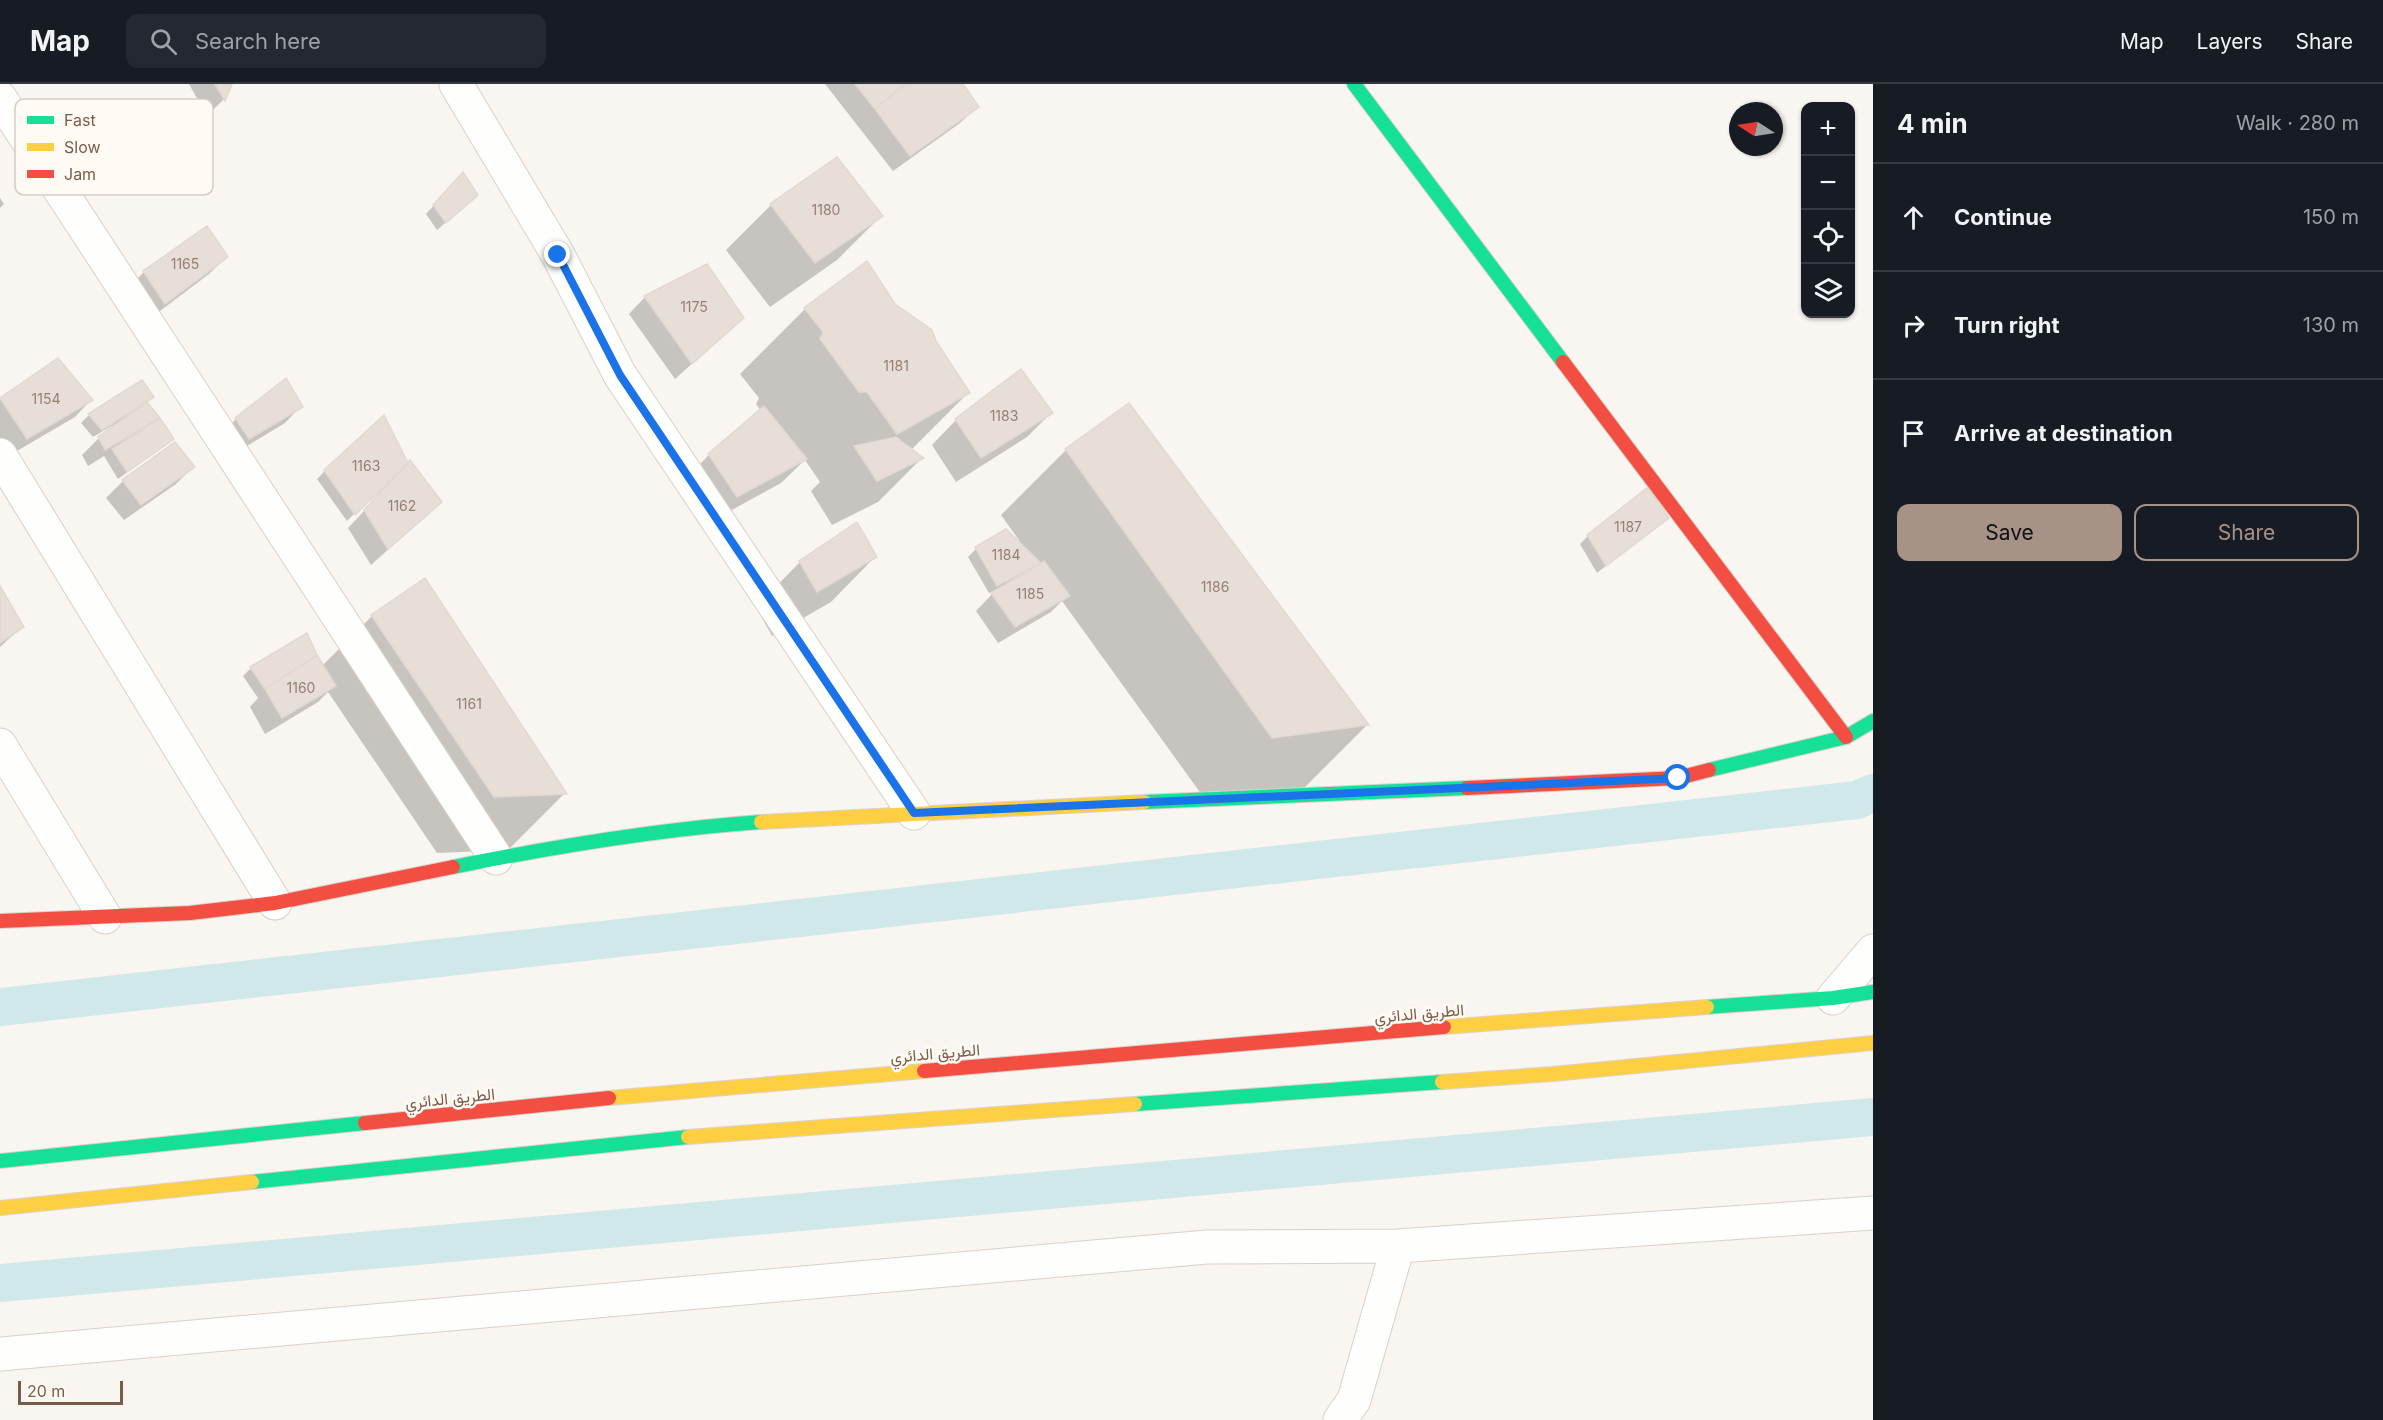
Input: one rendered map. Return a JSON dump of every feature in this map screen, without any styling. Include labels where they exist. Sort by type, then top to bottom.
[{"type":"main road","points":[[1354,84],[1846,737]]},
{"type":"main road","points":[[0,921],[190,913],[275,903],[496,858],[704,826],[914,813],[1678,778],[1846,737],[1873,721]]},
{"type":"main road","name":"الطريق الدائري","points":[[0,1161],[667,1092],[1540,1019],[1833,998],[1873,992]]},
{"type":"main road","points":[[0,1208],[671,1138],[1553,1074],[1873,1043]]},
{"type":"street","points":[[456,84],[558,255],[620,375],[914,813]]},
{"type":"street","points":[[0,98],[15,121]]},
{"type":"street","points":[[63,195],[496,858]]},
{"type":"street","points":[[0,455],[275,903]]},
{"type":"street","points":[[0,745],[105,917]]},
{"type":"street","points":[[1833,998],[1873,951]]},
{"type":"street","points":[[0,1354],[1207,1247],[1398,1246],[1873,1213]]},
{"type":"street","points":[[1340,1420],[1354,1400],[1398,1246]]},
{"type":"building","points":[[215,84],[232,84],[225,101]]},
{"type":"building","points":[[855,84],[905,84],[875,109]]},
{"type":"building","points":[[905,84],[963,84],[979,107],[910,156],[875,109]]},
{"type":"building","points":[[837,157],[883,216],[815,263],[770,204]]},
{"type":"building","points":[[463,172],[478,195],[446,223],[433,205]]},
{"type":"building","points":[[207,226],[228,257],[165,304],[143,271]]},
{"type":"building","points":[[867,261],[895,304],[932,330],[936,341],[970,393],[897,434],[867,392],[859,392],[820,339],[823,332],[804,308]]},
{"type":"building","points":[[707,264],[744,318],[692,364],[644,296]]},
{"type":"building","points":[[58,358],[93,400],[27,439],[0,398]]},
{"type":"building","points":[[1021,369],[1053,413],[981,458],[955,419]]},
{"type":"building","points":[[286,378],[303,407],[249,439],[235,418]]},
{"type":"building","points":[[142,380],[154,397],[102,430],[88,414]]},
{"type":"building","points":[[147,402],[160,418],[105,450],[98,437]]},
{"type":"building","points":[[1129,403],[1369,725],[1272,738],[1065,449]]},
{"type":"building","points":[[764,406],[807,459],[737,497],[708,454]]},
{"type":"building","points":[[384,415],[408,463],[355,515],[324,470]]},
{"type":"building","points":[[160,418],[174,439],[127,472],[112,449]]},
{"type":"building","points":[[896,437],[924,458],[877,481],[854,446]]},
{"type":"building","points":[[175,442],[195,467],[141,505],[122,480]]},
{"type":"building","points":[[410,460],[442,502],[388,549],[364,510]]},
{"type":"building","points":[[1648,487],[1669,518],[1606,566],[1587,535]]},
{"type":"building","points":[[857,522],[877,557],[817,592],[799,561]]},
{"type":"building","points":[[1006,529],[1041,563],[997,586],[975,547]]},
{"type":"building","points":[[1044,561],[1070,596],[1015,627],[991,593]]},
{"type":"building","points":[[425,578],[567,794],[494,797],[371,615]]},
{"type":"building","points":[[0,586],[24,627],[0,643]]},
{"type":"building","points":[[307,633],[317,655],[265,689],[250,667]]},
{"type":"building","points":[[317,655],[336,686],[282,718],[265,689]]},
{"type":"waterway","points":[[0,1007],[1857,800],[1873,793]]},
{"type":"waterway","points":[[0,1283],[1873,1117]]},
{"type":"traffic: fast","points":[[1354,84],[1563,362]]},
{"type":"traffic: fast","points":[[1709,770],[1846,737],[1873,721]]},
{"type":"traffic: fast","points":[[1144,802],[1467,788]]},
{"type":"traffic: fast","points":[[453,867],[606,840],[684,829],[761,822]]},
{"type":"traffic: fast","points":[[1707,1007],[1833,998],[1873,992]]},
{"type":"traffic: fast","points":[[1135,1104],[1442,1082]]},
{"type":"traffic: fast","points":[[0,1161],[365,1123]]},
{"type":"traffic: fast","points":[[252,1182],[688,1137]]},
{"type":"traffic: slow","points":[[761,822],[1144,802]]},
{"type":"traffic: slow","points":[[1444,1027],[1707,1007]]},
{"type":"traffic: slow","points":[[1442,1082],[1553,1074],[1873,1043]]},
{"type":"traffic: slow","points":[[609,1098],[924,1071]]},
{"type":"traffic: slow","points":[[688,1137],[1135,1104]]},
{"type":"traffic: slow","points":[[0,1208],[252,1182]]},
{"type":"traffic: jam","points":[[1563,362],[1846,737]]},
{"type":"traffic: jam","points":[[1467,788],[1678,778],[1709,770]]},
{"type":"traffic: jam","points":[[0,921],[190,913],[275,903],[453,867]]},
{"type":"traffic: jam","points":[[924,1071],[1444,1027]]},
{"type":"traffic: jam","points":[[365,1123],[609,1098]]},
{"type":"route","points":[[558,255],[620,375],[914,813],[1678,778]]}]
